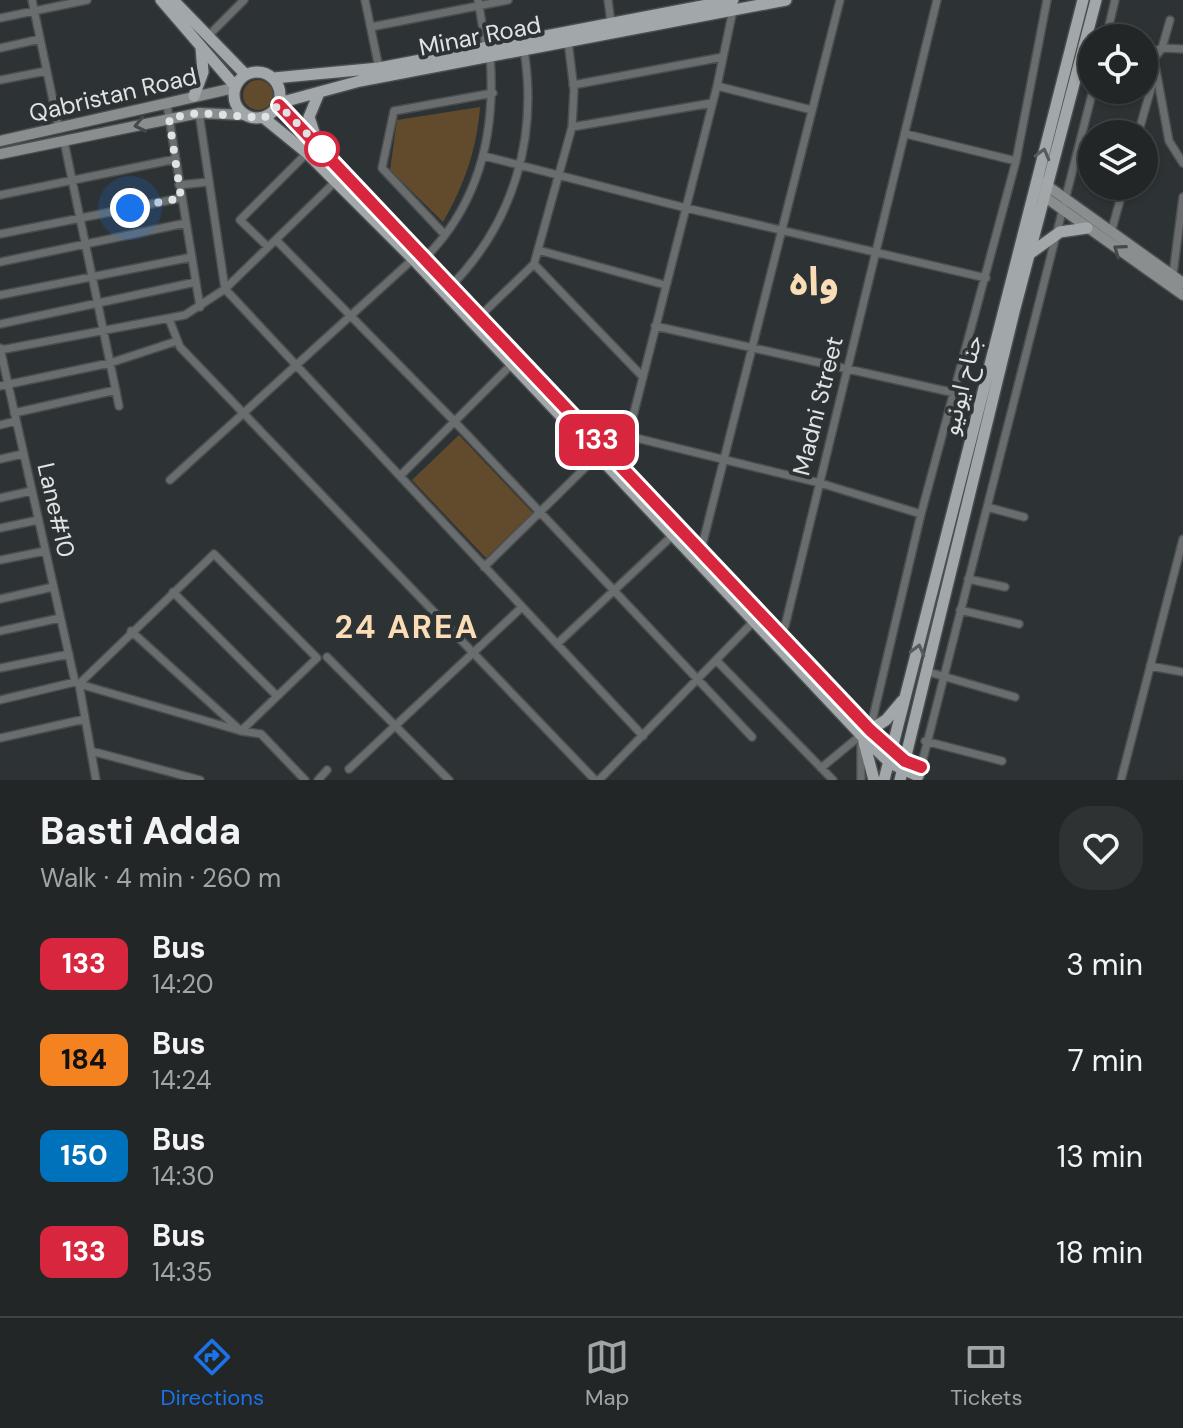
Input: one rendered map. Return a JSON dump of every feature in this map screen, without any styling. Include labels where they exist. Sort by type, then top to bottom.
[{"type":"main road","points":[[161,0],[204,42],[245,74],[263,72],[274,78],[280,88],[279,104],[264,118]]},
{"type":"main road","points":[[173,0],[235,87]]},
{"type":"main road","name":"Minar Road","points":[[279,104],[320,92],[379,68],[488,51],[524,50],[568,41],[611,22],[786,0]]},
{"type":"main road","name":"جناح ایونیو","points":[[884,780],[1040,187],[1096,0]]},
{"type":"main road","name":"جناح ایونیو","points":[[902,770],[1028,255],[1080,3]]},
{"type":"main road","name":"Minar Road","points":[[274,78],[348,79],[733,5]]},
{"type":"main road","points":[[194,96],[203,72],[204,42]]},
{"type":"main road","points":[[245,74],[235,87],[234,99],[245,115],[264,118],[336,181],[614,466],[701,550],[775,637],[866,732],[890,763],[919,775]]},
{"type":"main road","points":[[320,92],[309,117],[322,149]]},
{"type":"main road","points":[[279,104],[481,315],[511,357],[597,456],[614,466],[753,622],[775,637]]},
{"type":"main road","points":[[1028,255],[1060,232],[1087,228]]},
{"type":"main road","points":[[866,732],[886,720],[904,699]]},
{"type":"main road","points":[[866,732],[893,751],[902,770]]},
{"type":"main road","points":[[866,732],[874,780]]},
{"type":"street","points":[[32,0],[59,129]]},
{"type":"street","points":[[0,18],[87,0]]},
{"type":"street","points":[[204,42],[244,0]]},
{"type":"street","points":[[365,0],[379,68]]},
{"type":"street","points":[[371,27],[478,3],[508,0]]},
{"type":"street","points":[[608,0],[611,22]]},
{"type":"street","points":[[701,550],[840,0]]},
{"type":"street","name":"Madni Street","points":[[775,637],[785,626],[937,0]]},
{"type":"street","points":[[861,780],[866,732],[1016,161],[1047,0]]},
{"type":"street","points":[[1110,24],[1115,0]]},
{"type":"street","points":[[426,257],[460,215],[484,156],[493,93],[478,3]]},
{"type":"street","points":[[614,466],[628,436],[717,86],[733,5]]},
{"type":"street","points":[[1158,54],[1170,20]]},
{"type":"street","points":[[0,48],[40,39]]},
{"type":"street","points":[[481,315],[534,264],[572,127],[573,85],[568,41]]},
{"type":"street","points":[[1158,49],[1183,49]]},
{"type":"street","points":[[452,285],[470,266],[495,230],[521,166],[530,120],[524,50]]},
{"type":"street","points":[[573,85],[723,57]]},
{"type":"street","points":[[0,80],[46,71]]},
{"type":"street","points":[[1158,75],[1169,141],[1183,163]]},
{"type":"street","points":[[717,86],[812,110]]},
{"type":"street","name":"Qabristan Road","points":[[0,141],[235,87]]},
{"type":"street","points":[[445,235],[382,168],[394,111],[493,93]]},
{"type":"street","points":[[572,127],[712,103]]},
{"type":"street","points":[[919,775],[925,741],[1060,232],[1090,104]]},
{"type":"street","points":[[167,105],[200,307]]},
{"type":"street","points":[[199,113],[225,289],[643,736]]},
{"type":"street","name":"Qabristan Road","points":[[0,154],[199,113],[245,115]]},
{"type":"street","points":[[906,134],[1016,161]]},
{"type":"street","points":[[64,141],[95,303],[119,406]]},
{"type":"street","points":[[268,247],[240,220],[307,153]]},
{"type":"street","points":[[484,156],[780,231],[986,278]]},
{"type":"street","points":[[0,195],[176,159]]},
{"type":"street","points":[[0,348],[169,319],[200,307],[225,289],[277,241],[336,181]]},
{"type":"street","points":[[179,185],[208,182]]},
{"type":"street","points":[[1040,187],[1066,199],[1112,229],[1173,274],[1181,288]]},
{"type":"street","points":[[1040,187],[1087,228],[1181,288]]},
{"type":"street","points":[[1173,274],[1183,197]]},
{"type":"street","points":[[0,234],[181,198]]},
{"type":"street","points":[[1112,229],[1120,200]]},
{"type":"street","points":[[0,262],[186,223]]},
{"type":"street","points":[[277,241],[456,423],[752,737]]},
{"type":"street","points":[[538,250],[665,285]]},
{"type":"street","points":[[0,295],[192,257]]},
{"type":"street","points":[[170,480],[413,259]]},
{"type":"street","points":[[534,264],[642,376]]},
{"type":"street","points":[[0,324],[196,282]]},
{"type":"street","points":[[169,319],[177,341],[597,780],[753,622]]},
{"type":"street","points":[[655,326],[955,393]]},
{"type":"street","points":[[4,385],[110,363],[177,341]]},
{"type":"street","name":"Lane#10","points":[[0,348],[4,385],[15,417],[77,683],[96,780]]},
{"type":"street","points":[[400,476],[456,423],[511,357]]},
{"type":"street","points":[[0,425],[15,417],[116,390]]},
{"type":"street","points":[[628,436],[820,483],[921,514]]},
{"type":"street","points":[[0,459],[23,454]]},
{"type":"street","points":[[484,567],[597,456]]},
{"type":"street","points":[[0,498],[31,491]]},
{"type":"street","points":[[987,507],[1024,517]]},
{"type":"street","points":[[0,528],[38,520]]},
{"type":"street","points":[[557,644],[673,535]]},
{"type":"street","points":[[1121,780],[1183,539]]},
{"type":"street","points":[[0,560],[45,551]]},
{"type":"street","points":[[77,683],[214,554],[317,658],[241,731]]},
{"type":"street","points":[[968,579],[1005,587]]},
{"type":"street","points":[[0,599],[53,587]]},
{"type":"street","points":[[173,592],[277,696]]},
{"type":"street","points":[[349,769],[522,607]]},
{"type":"street","points":[[960,610],[1019,624]]},
{"type":"street","points":[[0,631],[60,618]]},
{"type":"street","points":[[131,631],[241,731]]},
{"type":"street","points":[[0,668],[69,654]]},
{"type":"street","points":[[327,657],[449,780]]},
{"type":"street","points":[[716,660],[833,780]]},
{"type":"street","points":[[1150,666],[1183,672]]},
{"type":"street","points":[[925,671],[1015,697]]},
{"type":"street","points":[[0,700],[77,683],[241,731],[261,734],[305,780]]},
{"type":"street","points":[[0,738],[85,719]]},
{"type":"street","points":[[911,730],[922,754]]},
{"type":"street","points":[[821,768],[866,732]]},
{"type":"street","points":[[925,741],[1002,761]]},
{"type":"street","points":[[91,751],[200,780]]},
{"type":"street","points":[[318,780],[327,770]]},
{"type":"shaded area","points":[[258,80],[264,81],[272,89],[272,101],[264,109],[258,110],[252,109],[244,101],[243,95],[244,89],[252,81]]},
{"type":"shaded area","points":[[480,107],[468,167],[443,222],[390,170],[397,120]]},
{"type":"shaded area","points":[[459,435],[533,513],[486,558],[412,480]]},
{"type":"bus line","name":"133","points":[[279,105],[347,173],[870,730],[905,761],[921,767]]},
{"type":"district","name":"واہ","points":[[814,281]]},
{"type":"district","name":"24 AREA","points":[[407,627]]},
{"type":"route","points":[[130,208],[181,198],[169,118],[199,113],[264,118],[279,105],[322,149]]}]
